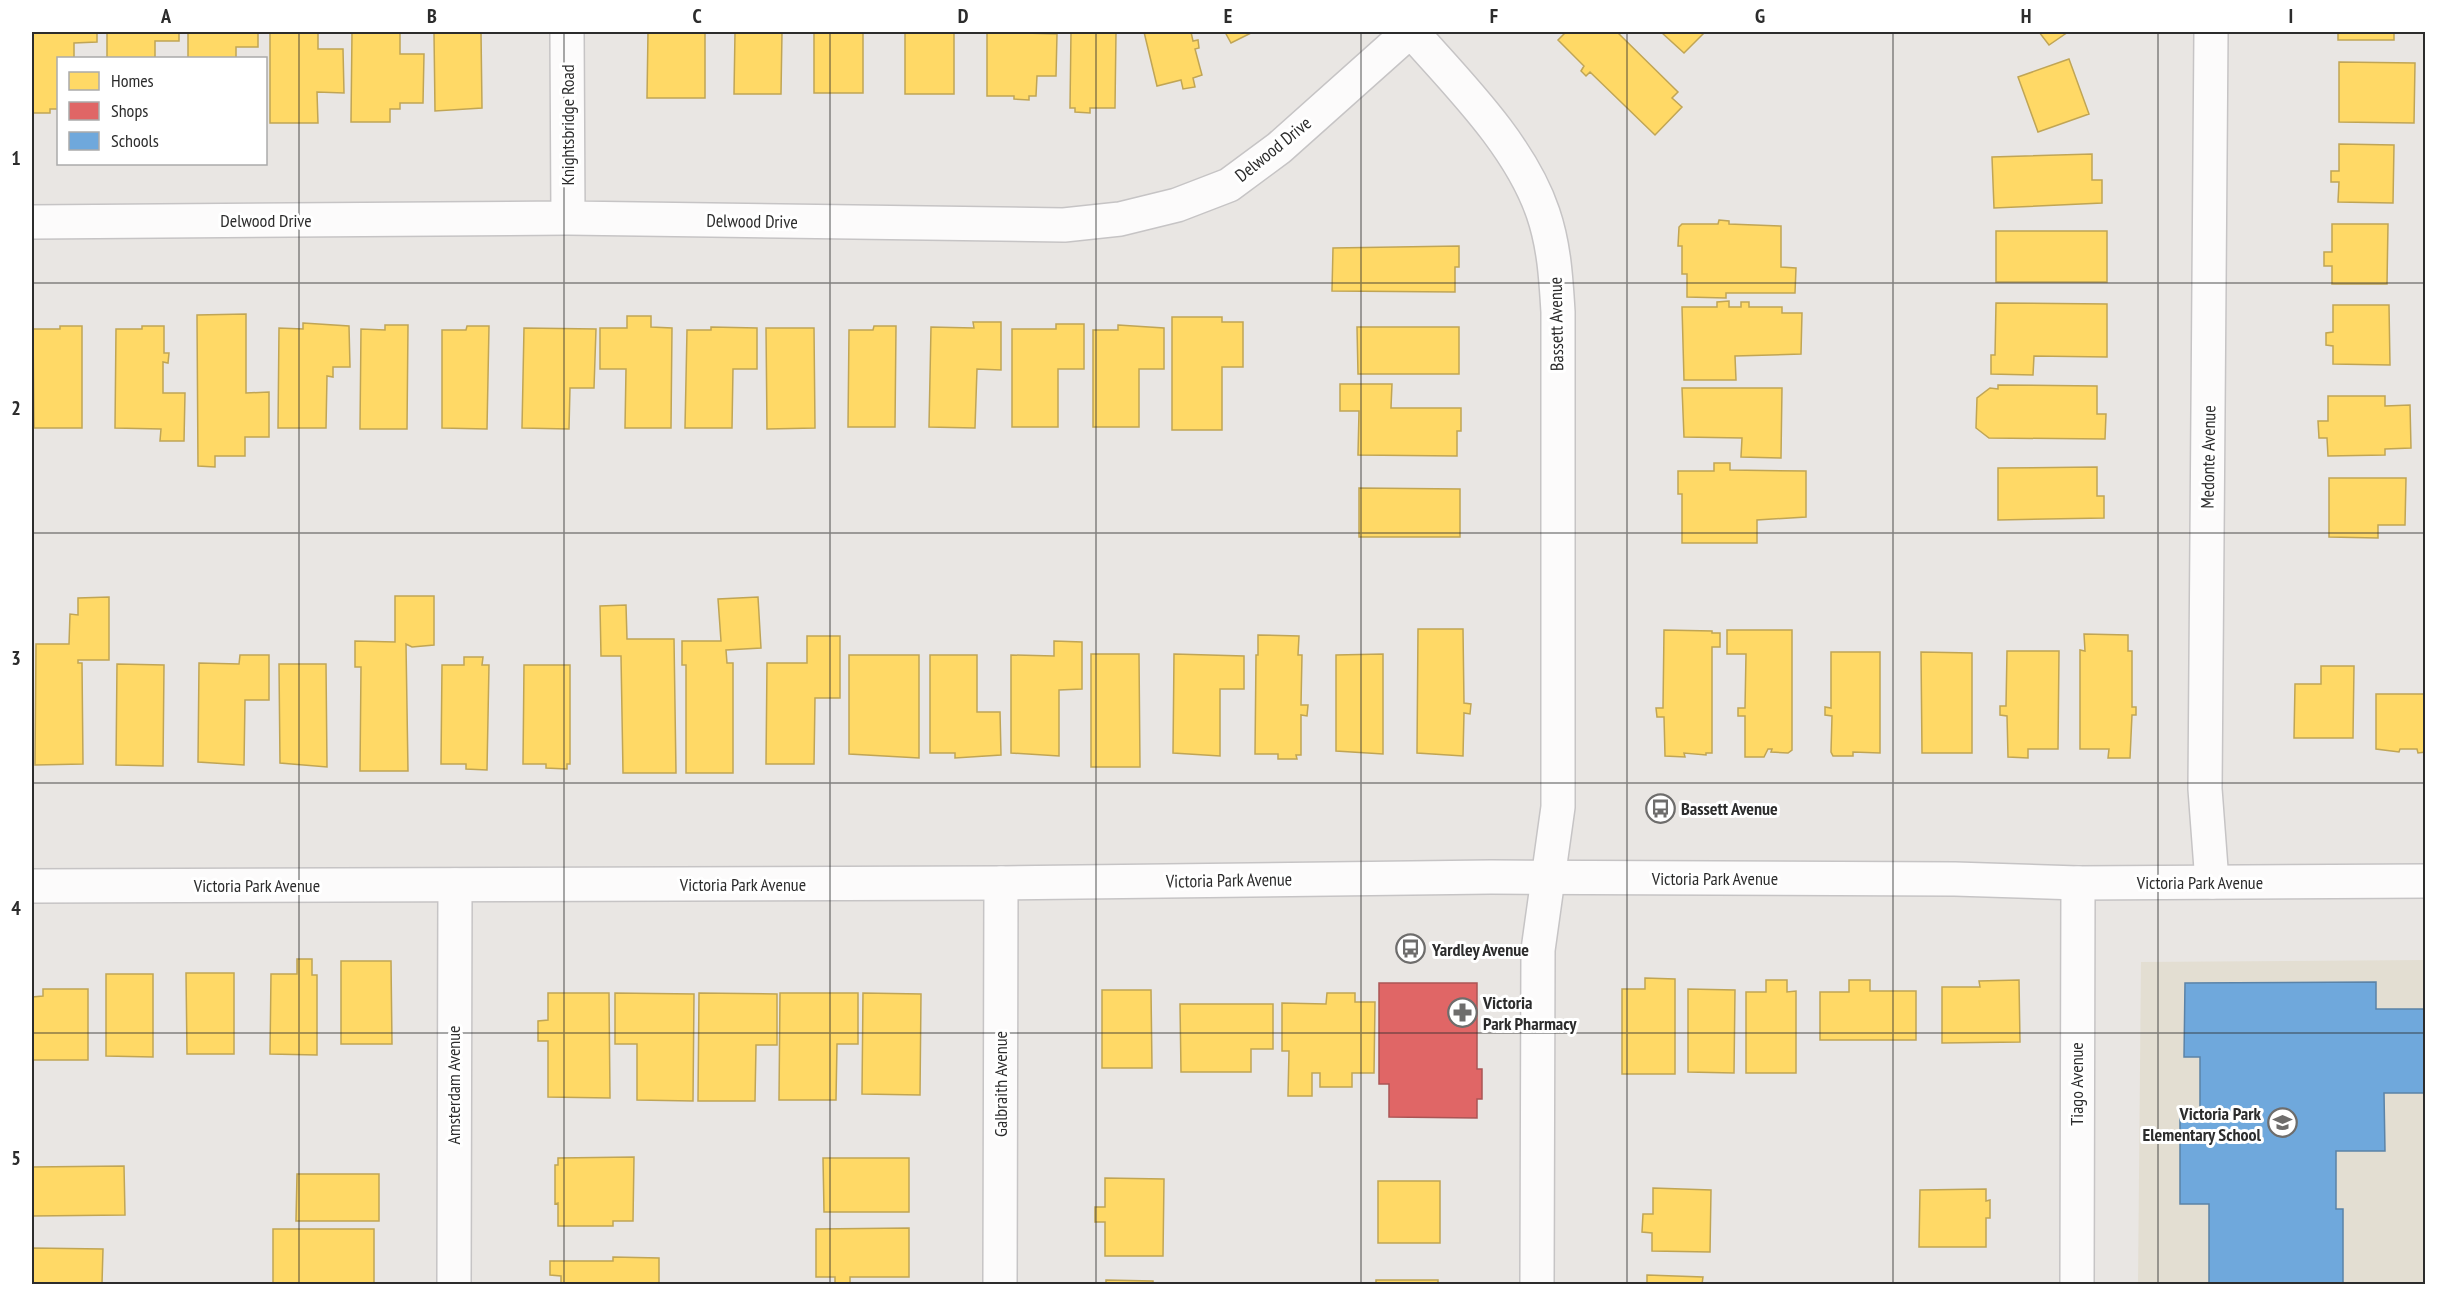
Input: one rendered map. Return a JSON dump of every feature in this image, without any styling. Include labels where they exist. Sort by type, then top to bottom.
[{"type":"street","name":"Knightsbridge Road","points":[[567,32],[568,218]]},
{"type":"street","name":"Delwood Drive","points":[[32,222],[568,218],[1053,225],[1120,219],[1178,205],[1230,184],[1279,148],[1411,32]]},
{"type":"street","name":"Bassett Avenue","points":[[1411,32],[1492,126],[1523,171],[1542,211],[1554,256],[1558,312],[1558,807],[1548,877]]},
{"type":"street","name":"Medonte Avenue","points":[[2211,32],[2205,789],[2212,882]]},
{"type":"street","name":"Victoria Park Avenue","points":[[32,886],[1001,883],[1548,877],[1954,879],[2078,883],[2426,881]]},
{"type":"street","points":[[1537,1284],[1538,950],[1548,877]]},
{"type":"street","name":"Galbraith Avenue","points":[[1000,1284],[1001,883]]},
{"type":"street","name":"Tiago Avenue","points":[[2077,1284],[2078,883]]},
{"type":"street","name":"Amsterdam Avenue","points":[[454,1284],[455,885]]},
{"type":"shaded area","name":"Victoria Park Elementary School","points":[[2425,960],[2425,1284],[2138,1284],[2141,962]]},
{"type":"building: Homes","points":[[32,32],[97,32],[97,42],[74,43],[74,57],[57,57],[57,109],[50,109],[50,113],[32,113]]},
{"type":"building: Homes","points":[[107,32],[179,32],[179,41],[155,41],[155,57],[107,57]]},
{"type":"building: Homes","points":[[188,32],[258,32],[258,47],[236,47],[236,57],[188,57]]},
{"type":"building: Homes","points":[[270,32],[318,32],[318,49],[343,49],[344,93],[317,92],[318,123],[270,123]]},
{"type":"building: Homes","points":[[352,32],[400,32],[400,54],[424,54],[423,103],[400,103],[400,109],[390,109],[390,122],[351,122]]},
{"type":"building: Homes","points":[[434,32],[481,32],[482,108],[435,111]]},
{"type":"building: Homes","points":[[648,32],[705,32],[705,98],[647,98]]},
{"type":"building: Homes","points":[[735,32],[782,32],[781,94],[734,94]]},
{"type":"building: Homes","points":[[814,32],[863,32],[863,93],[814,93]]},
{"type":"building: Homes","points":[[905,32],[954,32],[954,94],[905,94]]},
{"type":"building: Homes","points":[[987,32],[1057,34],[1056,76],[1037,76],[1036,96],[1029,96],[1029,100],[1014,99],[1014,96],[987,96]]},
{"type":"building: Homes","points":[[1071,32],[1116,32],[1115,108],[1090,108],[1090,113],[1075,112],[1075,108],[1070,108]]},
{"type":"building: Homes","points":[[1144,32],[1191,32],[1193,41],[1198,40],[1199,48],[1195,49],[1202,75],[1193,78],[1195,87],[1183,89],[1181,80],[1157,86]]},
{"type":"building: Homes","points":[[1225,32],[1253,32],[1231,43]]},
{"type":"building: Homes","points":[[1566,32],[1617,32],[1678,92],[1672,98],[1682,107],[1655,135],[1590,72],[1586,76],[1581,71],[1584,66],[1558,40]]},
{"type":"building: Homes","points":[[1661,32],[1705,32],[1684,53]]},
{"type":"building: Homes","points":[[2039,32],[2068,32],[2049,45]]},
{"type":"building: Homes","points":[[2338,32],[2394,32],[2394,40],[2338,40]]},
{"type":"building: Homes","points":[[2069,59],[2089,114],[2038,132],[2018,77]]},
{"type":"building: Homes","points":[[2339,62],[2415,63],[2414,123],[2339,122]]},
{"type":"building: Homes","points":[[2339,144],[2394,145],[2393,203],[2338,202],[2339,182],[2331,182],[2331,171],[2339,171]]},
{"type":"building: Homes","points":[[2092,154],[2092,180],[2102,180],[2102,203],[1994,208],[1992,157]]},
{"type":"building: Homes","points":[[1719,220],[1729,221],[1729,224],[1781,226],[1781,267],[1796,268],[1795,293],[1726,293],[1726,298],[1687,297],[1687,274],[1682,274],[1682,246],[1678,246],[1679,227],[1682,224],[1718,224]]},
{"type":"building: Homes","points":[[2332,224],[2388,224],[2387,284],[2332,284],[2332,266],[2324,266],[2324,252],[2332,252]]},
{"type":"building: Homes","points":[[1996,231],[2107,231],[2107,282],[1996,282]]},
{"type":"building: Homes","points":[[1459,246],[1459,267],[1455,267],[1455,292],[1332,291],[1333,248]]},
{"type":"building: Homes","points":[[1729,301],[1729,307],[1741,307],[1741,302],[1749,302],[1749,307],[1782,307],[1782,313],[1802,313],[1801,354],[1735,356],[1736,380],[1684,380],[1682,307],[1717,307],[1717,302]]},
{"type":"building: Homes","points":[[1996,303],[2107,304],[2107,357],[2034,356],[2033,375],[1991,374],[1991,355],[1995,355]]},
{"type":"building: Homes","points":[[2333,305],[2389,305],[2390,365],[2333,364],[2333,346],[2326,345],[2326,333],[2333,332]]},
{"type":"building: Homes","points":[[246,314],[246,393],[269,392],[269,437],[245,437],[245,456],[215,456],[215,467],[198,466],[197,315]]},
{"type":"building: Homes","points":[[627,316],[651,316],[651,327],[672,328],[671,428],[625,428],[626,369],[600,369],[600,328],[627,328]]},
{"type":"building: Homes","points":[[1172,317],[1222,317],[1222,322],[1243,322],[1243,367],[1222,367],[1222,430],[1172,430]]},
{"type":"building: Homes","points":[[973,322],[1001,322],[1001,370],[977,369],[975,428],[929,427],[931,327],[974,328]]},
{"type":"building: Homes","points":[[303,323],[349,326],[350,367],[333,367],[333,377],[327,376],[326,428],[278,428],[279,328],[303,329]]},
{"type":"building: Homes","points":[[1056,324],[1084,324],[1084,369],[1058,369],[1058,427],[1012,427],[1012,329],[1056,329]]},
{"type":"building: Homes","points":[[385,325],[408,325],[407,429],[360,429],[361,329],[385,330]]},
{"type":"building: Homes","points":[[1118,325],[1164,328],[1164,369],[1139,369],[1139,427],[1093,427],[1093,330],[1118,330]]},
{"type":"building: Homes","points":[[60,326],[82,326],[82,428],[34,428],[33,329],[60,329]]},
{"type":"building: Homes","points":[[142,326],[164,326],[164,353],[169,353],[168,363],[163,362],[163,393],[185,393],[184,441],[160,441],[161,429],[115,428],[116,329],[142,329]]},
{"type":"building: Homes","points":[[467,326],[489,326],[487,429],[442,428],[442,330],[466,330]]},
{"type":"building: Homes","points":[[874,326],[896,326],[895,427],[848,427],[849,330],[873,330]]},
{"type":"building: Homes","points":[[711,327],[757,328],[757,369],[733,369],[732,428],[685,428],[687,330],[711,330]]},
{"type":"building: Homes","points":[[1357,327],[1459,327],[1459,374],[1358,374]]},
{"type":"building: Homes","points":[[524,328],[596,329],[594,388],[570,388],[569,429],[522,428]]},
{"type":"building: Homes","points":[[766,328],[814,328],[815,428],[767,429]]},
{"type":"building: Homes","points":[[1340,384],[1392,384],[1391,408],[1461,408],[1461,431],[1457,431],[1457,456],[1358,455],[1359,411],[1340,411]]},
{"type":"building: Homes","points":[[1998,385],[2097,386],[2097,414],[2106,414],[2105,439],[1989,438],[1976,428],[1977,398],[1990,388],[1998,389]]},
{"type":"building: Homes","points":[[1682,388],[1782,388],[1781,458],[1741,457],[1742,438],[1684,437]]},
{"type":"building: Homes","points":[[2328,396],[2385,396],[2385,406],[2410,405],[2411,448],[2385,449],[2385,455],[2328,456],[2327,438],[2319,438],[2318,421],[2328,421]]},
{"type":"building: Homes","points":[[1714,463],[1730,463],[1730,470],[1806,471],[1806,517],[1757,520],[1757,543],[1682,543],[1682,494],[1678,494],[1678,471],[1714,471]]},
{"type":"building: Homes","points":[[2097,467],[2097,496],[2104,496],[2104,518],[1998,520],[1998,468]]},
{"type":"building: Homes","points":[[2329,478],[2406,478],[2405,525],[2378,525],[2378,538],[2329,537]]},
{"type":"building: Homes","points":[[1359,488],[1460,489],[1460,537],[1359,537]]},
{"type":"building: Homes","points":[[395,596],[434,596],[434,645],[412,647],[406,644],[408,771],[360,771],[361,667],[355,667],[355,641],[395,642]]},
{"type":"building: Homes","points":[[109,597],[109,660],[78,660],[78,663],[82,663],[83,764],[35,765],[36,644],[69,644],[70,614],[78,615],[78,598]]},
{"type":"building: Homes","points":[[758,597],[761,648],[726,650],[727,663],[733,663],[733,773],[686,773],[686,665],[682,665],[682,641],[721,641],[718,599]]},
{"type":"building: Homes","points":[[626,605],[627,639],[674,639],[676,773],[623,773],[621,656],[601,656],[600,606]]},
{"type":"building: Homes","points":[[1418,629],[1463,629],[1464,703],[1471,704],[1470,714],[1464,713],[1463,756],[1417,753]]},
{"type":"building: Homes","points":[[1664,630],[1720,633],[1720,647],[1712,647],[1712,753],[1706,753],[1706,755],[1684,753],[1685,757],[1665,756],[1664,717],[1657,717],[1656,708],[1663,708]]},
{"type":"building: Homes","points":[[1727,630],[1792,630],[1792,750],[1788,753],[1771,752],[1772,749],[1768,749],[1764,757],[1745,757],[1745,716],[1738,716],[1738,708],[1745,708],[1746,654],[1727,654]]},
{"type":"building: Homes","points":[[2084,634],[2128,635],[2128,651],[2132,651],[2132,707],[2136,707],[2136,715],[2132,715],[2130,758],[2108,758],[2109,749],[2080,749],[2080,650],[2085,651]]},
{"type":"building: Homes","points":[[1258,635],[1299,636],[1298,655],[1302,655],[1301,705],[1308,705],[1307,716],[1301,715],[1301,755],[1296,755],[1297,759],[1278,759],[1278,754],[1255,754]]},
{"type":"building: Homes","points":[[807,636],[840,636],[840,698],[815,698],[814,764],[766,764],[767,663],[807,663]]},
{"type":"building: Homes","points":[[1054,641],[1082,642],[1082,689],[1059,690],[1059,756],[1011,753],[1011,655],[1054,656]]},
{"type":"building: Homes","points":[[2007,651],[2059,651],[2058,749],[2028,749],[2028,758],[2008,757],[2007,716],[2000,715],[2000,706],[2006,706]]},
{"type":"building: Homes","points":[[1831,652],[1880,652],[1880,753],[1853,752],[1853,756],[1833,756],[1831,752],[1832,716],[1825,715],[1825,707],[1831,708]]},
{"type":"building: Homes","points":[[1921,652],[1972,653],[1972,753],[1922,753]]},
{"type":"building: Homes","points":[[1091,654],[1139,654],[1140,767],[1091,767]]},
{"type":"building: Homes","points":[[1174,654],[1244,656],[1244,689],[1220,689],[1220,756],[1173,753]]},
{"type":"building: Homes","points":[[1383,654],[1383,754],[1336,751],[1336,655]]},
{"type":"building: Homes","points":[[240,655],[269,655],[269,700],[245,700],[244,765],[198,762],[199,663],[239,664]]},
{"type":"building: Homes","points":[[849,655],[919,655],[919,758],[849,754]]},
{"type":"building: Homes","points":[[930,655],[977,655],[977,712],[1000,712],[1001,755],[955,758],[955,753],[930,753]]},
{"type":"building: Homes","points":[[464,657],[483,657],[482,665],[489,665],[487,770],[466,769],[466,764],[441,764],[442,665],[464,665]]},
{"type":"building: Homes","points":[[117,664],[164,665],[163,766],[116,765]]},
{"type":"building: Homes","points":[[279,664],[326,664],[327,767],[280,763]]},
{"type":"building: Homes","points":[[524,665],[570,665],[570,764],[567,764],[567,769],[546,768],[546,764],[523,764]]},
{"type":"building: Homes","points":[[2321,666],[2354,666],[2353,738],[2294,738],[2295,684],[2321,684]]},
{"type":"building: Homes","points":[[2376,694],[2426,694],[2426,752],[2418,753],[2417,749],[2400,749],[2399,752],[2376,749]]},
{"type":"building: Homes","points":[[297,959],[312,959],[312,975],[317,975],[317,1055],[270,1054],[271,974],[297,974]]},
{"type":"building: Homes","points":[[341,961],[391,961],[392,1044],[341,1044]]},
{"type":"building: Homes","points":[[186,973],[234,973],[234,1054],[187,1054]]},
{"type":"building: Homes","points":[[106,974],[153,974],[153,1057],[106,1056]]},
{"type":"building: Homes","points":[[1645,978],[1675,979],[1675,1074],[1622,1074],[1622,989],[1645,989]]},
{"type":"building: Homes","points":[[1766,980],[1787,980],[1787,992],[1796,991],[1796,1073],[1746,1073],[1746,992],[1766,992]]},
{"type":"building: Homes","points":[[1849,980],[1870,980],[1870,991],[1916,991],[1916,1040],[1820,1040],[1820,992],[1849,992]]},
{"type":"building: Homes","points":[[2019,980],[2020,1042],[1942,1043],[1942,987],[1980,987],[1979,981]]},
{"type":"building: Homes","points":[[43,989],[88,989],[88,1060],[32,1060],[32,997],[43,996]]},
{"type":"building: Homes","points":[[1688,989],[1735,990],[1734,1073],[1688,1072]]},
{"type":"building: Homes","points":[[1102,990],[1151,990],[1152,1068],[1102,1068]]},
{"type":"building: Homes","points":[[548,993],[609,993],[610,1098],[548,1097],[548,1041],[538,1041],[538,1021],[548,1020]]},
{"type":"building: Homes","points":[[615,993],[694,994],[693,1101],[637,1100],[637,1044],[615,1044]]},
{"type":"building: Homes","points":[[699,993],[777,994],[777,1045],[756,1045],[755,1101],[698,1101]]},
{"type":"building: Homes","points":[[780,993],[858,993],[858,1044],[837,1044],[836,1100],[779,1100]]},
{"type":"building: Homes","points":[[863,993],[921,994],[920,1095],[862,1094]]},
{"type":"building: Homes","points":[[1327,993],[1355,993],[1355,1002],[1375,1002],[1374,1073],[1352,1073],[1352,1087],[1320,1087],[1320,1073],[1312,1073],[1312,1096],[1288,1096],[1289,1051],[1282,1051],[1282,1003],[1326,1004]]},
{"type":"building: Homes","points":[[1180,1004],[1273,1004],[1273,1049],[1251,1049],[1251,1072],[1181,1072]]},
{"type":"building: Homes","points":[[634,1157],[633,1221],[613,1221],[613,1226],[558,1226],[558,1203],[555,1204],[555,1165],[558,1165],[558,1158]]},
{"type":"building: Homes","points":[[823,1158],[909,1158],[909,1212],[824,1212]]},
{"type":"building: Homes","points":[[124,1166],[125,1215],[32,1216],[32,1167]]},
{"type":"building: Homes","points":[[297,1174],[379,1174],[379,1221],[296,1221]]},
{"type":"building: Homes","points":[[1105,1178],[1164,1179],[1163,1256],[1105,1256],[1105,1222],[1095,1222],[1095,1207],[1105,1207]]},
{"type":"building: Homes","points":[[1378,1181],[1440,1181],[1440,1243],[1378,1243]]},
{"type":"building: Homes","points":[[1653,1188],[1711,1190],[1710,1252],[1652,1251],[1652,1233],[1642,1232],[1643,1214],[1653,1214]]},
{"type":"building: Homes","points":[[1986,1189],[1986,1201],[1990,1200],[1990,1218],[1986,1218],[1986,1247],[1919,1247],[1920,1190]]},
{"type":"building: Homes","points":[[909,1228],[909,1277],[850,1277],[850,1284],[835,1284],[835,1277],[816,1277],[816,1229]]},
{"type":"building: Homes","points":[[273,1229],[374,1229],[374,1284],[273,1284]]},
{"type":"building: Homes","points":[[32,1248],[103,1249],[102,1284],[32,1284]]},
{"type":"building: Homes","points":[[613,1257],[659,1258],[659,1284],[561,1284],[561,1276],[550,1275],[550,1261],[613,1261]]},
{"type":"building: Homes","points":[[1647,1275],[1703,1277],[1702,1284],[1647,1284]]},
{"type":"building: Homes","points":[[1106,1280],[1153,1281],[1153,1284],[1106,1284]]},
{"type":"building: Homes","points":[[1376,1280],[1438,1280],[1438,1284],[1376,1284]]},
{"type":"building: Shops","points":[[1379,983],[1477,983],[1477,1069],[1482,1069],[1482,1099],[1477,1099],[1477,1118],[1389,1117],[1389,1084],[1379,1084]]},
{"type":"building: Schools","points":[[2376,982],[2376,1009],[2426,1009],[2426,1093],[2384,1093],[2385,1151],[2336,1151],[2336,1209],[2343,1209],[2343,1284],[2209,1284],[2209,1204],[2180,1204],[2180,1118],[2200,1118],[2200,1057],[2184,1057],[2185,983]]},
{"type":"place","name":"Bassett Avenue","points":[[1660,808]]},
{"type":"place","name":"Yardley Avenue","points":[[1411,949]]},
{"type":"place","name":"Victoria Park Pharmacy","points":[[1462,1012]]},
{"type":"place","name":"Victoria Park Elementary School","points":[[2282,1123]]}]
